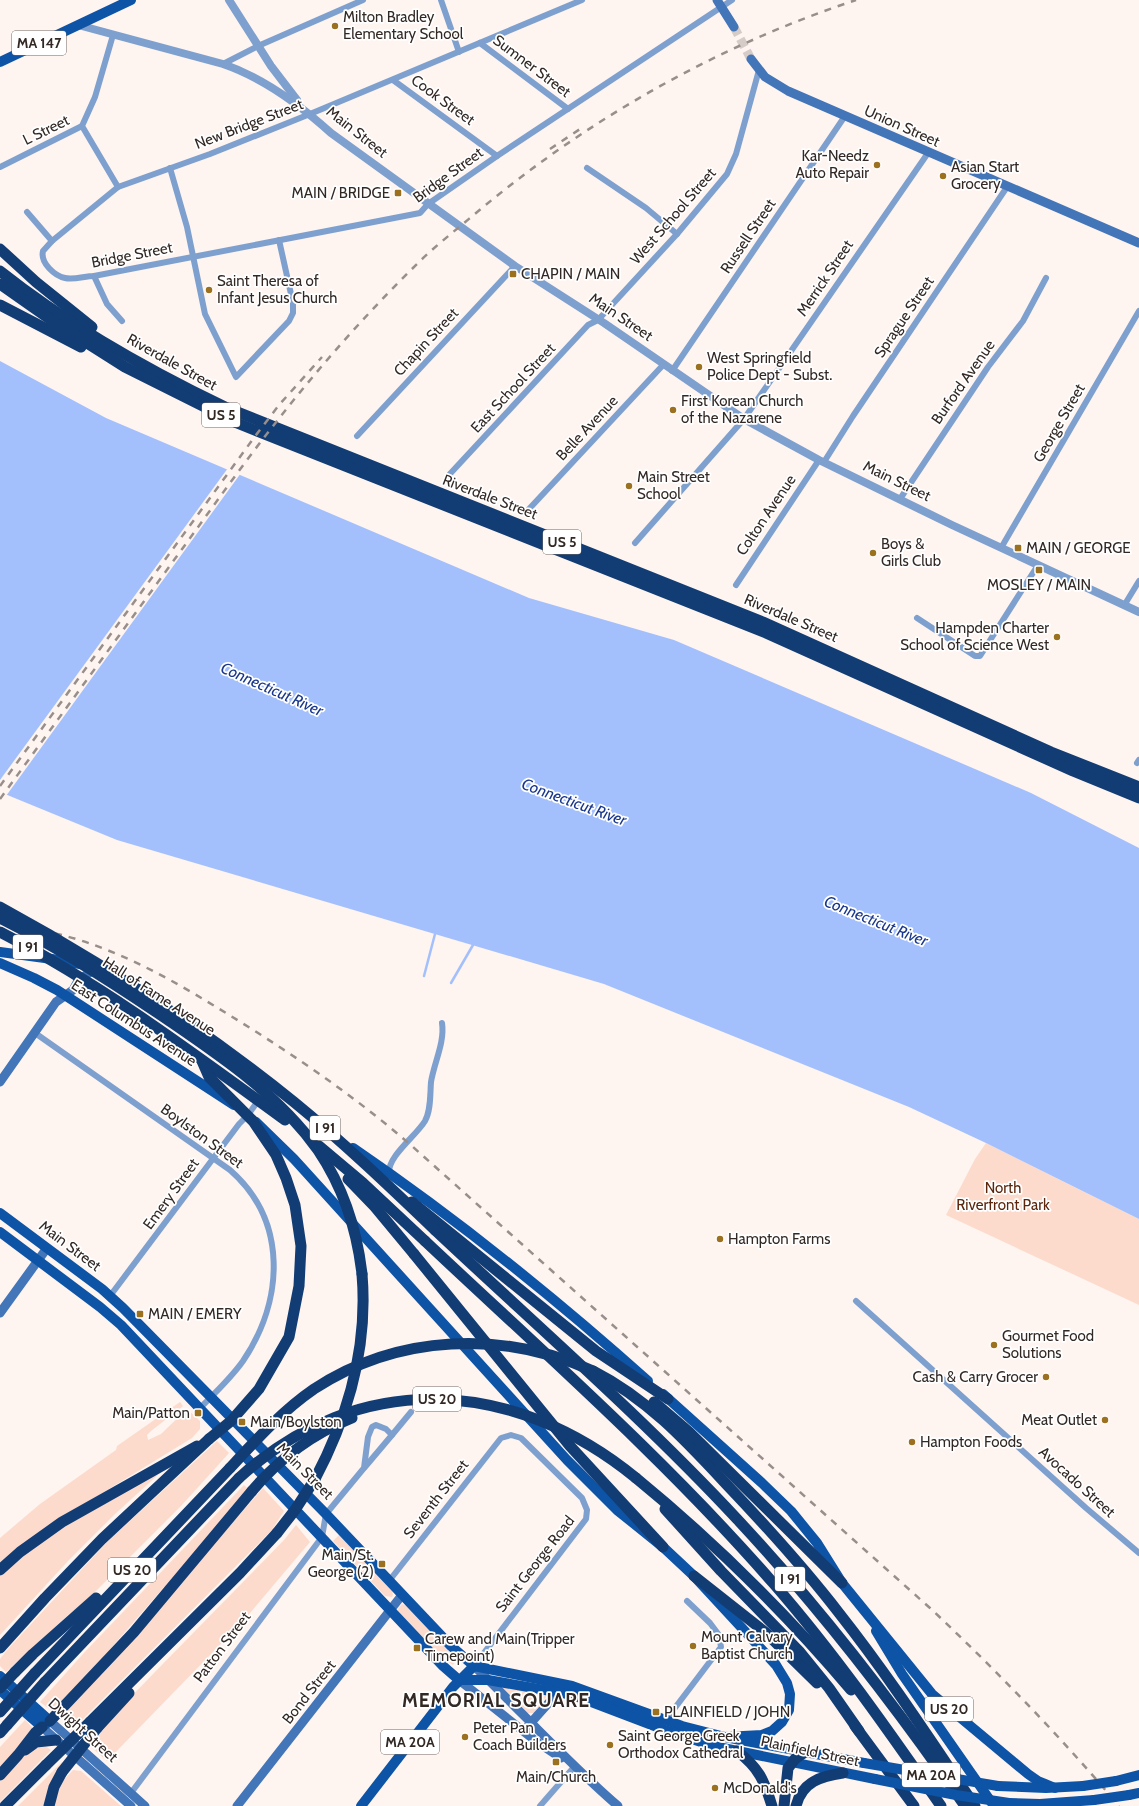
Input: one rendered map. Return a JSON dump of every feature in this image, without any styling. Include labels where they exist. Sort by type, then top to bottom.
[{"type":"highway","points":[[0,249],[55,298],[134,359]]},
{"type":"highway","name":"Riverdale Street","points":[[0,271],[76,325],[200,395],[250,418],[763,622],[1051,752],[1139,787]]},
{"type":"highway","name":"Riverdale Street","points":[[0,284],[68,331],[125,367],[166,389],[237,423],[766,633],[1073,771],[1139,798]]},
{"type":"highway","points":[[0,305],[75,344],[125,367]]},
{"type":"highway","points":[[0,903],[22,919]]},
{"type":"highway","name":"I 91","points":[[0,907],[110,972],[207,1036],[294,1103],[438,1227],[658,1439],[754,1538],[809,1600],[861,1664],[906,1723],[965,1806]]},
{"type":"highway","points":[[0,918],[78,962],[154,1010],[230,1064],[285,1111],[311,1140],[336,1181],[353,1226],[362,1274],[364,1304],[363,1328],[355,1373],[340,1424],[315,1478],[295,1510],[277,1533],[249,1564],[174,1638],[94,1725],[46,1766],[6,1806]]},
{"type":"highway","name":"I 91","points":[[0,932],[57,963],[100,990],[278,1115],[343,1166],[425,1241],[641,1444],[720,1525],[774,1584],[829,1650],[941,1806]]},
{"type":"highway","points":[[0,1648],[45,1598],[102,1539],[209,1439],[231,1421],[259,1389],[289,1337],[299,1286],[301,1246],[295,1205],[276,1155],[253,1121],[209,1077],[200,1059]]},
{"type":"highway","points":[[278,1115],[357,1188],[414,1254],[569,1444],[664,1547]]},
{"type":"highway","points":[[438,1227],[596,1351],[668,1399]]},
{"type":"highway","name":"US 20","points":[[0,1712],[35,1672],[281,1415],[314,1390],[351,1369],[397,1352],[444,1344],[500,1344],[554,1355],[632,1388],[674,1417],[700,1449],[842,1583]]},
{"type":"highway","points":[[0,1775],[35,1733],[46,1724],[134,1632],[252,1491],[269,1472],[287,1456],[307,1441],[330,1428],[373,1411],[425,1399]]},
{"type":"highway","name":"US 20","points":[[3,1729],[45,1682],[239,1478],[281,1445],[327,1421],[372,1406],[425,1399],[451,1400],[481,1403],[536,1418],[559,1428],[589,1445],[638,1479],[710,1559],[799,1650],[829,1688],[914,1806]]},
{"type":"highway","points":[[0,1570],[20,1552],[62,1522],[209,1439]]},
{"type":"highway","points":[[700,1449],[839,1613],[892,1685],[975,1806]]},
{"type":"highway","points":[[638,1479],[697,1530],[776,1607],[819,1652],[893,1739]]},
{"type":"highway","points":[[0,1689],[33,1654],[88,1605],[126,1576]]},
{"type":"highway","points":[[694,1576],[741,1612],[780,1646],[825,1691],[859,1731]]},
{"type":"highway","points":[[49,1806],[54,1787],[62,1772],[94,1725]]},
{"type":"highway","points":[[18,1755],[36,1742],[56,1740]]},
{"type":"highway","points":[[737,1751],[752,1763],[761,1775],[772,1806]]},
{"type":"highway","points":[[784,1806],[786,1780],[791,1763],[805,1752]]},
{"type":"highway","points":[[796,1806],[802,1791],[812,1782],[828,1775],[843,1773]]},
{"type":"main road","name":"MA 147","points":[[0,62],[131,0]]},
{"type":"main road","points":[[720,4],[734,26]]},
{"type":"main road","name":"Union Street","points":[[751,59],[765,77],[779,87],[928,153],[1139,243]]},
{"type":"main road","name":"Hall of Fame Avenue","points":[[0,952],[65,961],[92,970],[124,988],[389,1173],[465,1228],[531,1280],[595,1334],[762,1483],[791,1511],[817,1542],[842,1583]]},
{"type":"main road","name":"East Columbus Avenue","points":[[0,963],[34,978],[65,996],[248,1115],[261,1125],[294,1159],[574,1468],[617,1510],[664,1547],[694,1576],[776,1666],[787,1683],[790,1694],[790,1705],[787,1715],[776,1729],[756,1736],[724,1737]]},
{"type":"main road","points":[[0,1082],[56,1002],[73,990],[78,981],[92,970]]},
{"type":"main road","points":[[217,1095],[228,1093],[236,1086],[238,1075],[234,1065]]},
{"type":"main road","name":"Main Street","points":[[0,1213],[110,1296],[326,1514],[451,1646],[532,1722],[574,1767],[618,1806]]},
{"type":"main road","name":"Main Street","points":[[0,1232],[121,1325],[392,1610],[443,1666],[524,1731],[574,1767]]},
{"type":"main road","points":[[0,1313],[47,1248]]},
{"type":"main road","name":"US 20","points":[[842,1583],[862,1609],[887,1637],[918,1678],[941,1703],[1028,1774],[1055,1788]]},
{"type":"main road","name":"Bond Street","points":[[237,1806],[392,1610],[402,1595]]},
{"type":"main road","points":[[862,1609],[902,1674],[994,1806]]},
{"type":"main road","name":"MA 20A","points":[[362,1806],[459,1680],[474,1666]]},
{"type":"main road","name":"Plainfield Street","points":[[474,1666],[566,1684],[605,1697],[708,1744],[791,1763],[956,1795],[1009,1803],[1099,1804],[1134,1794]]},
{"type":"main road","name":"Dwight Street","points":[[0,1676],[46,1724],[56,1740],[131,1806]]},
{"type":"main road","name":"Plainfield Street","points":[[459,1680],[488,1680],[558,1692],[584,1698],[663,1724],[864,1763],[998,1786],[1055,1788],[1083,1786],[1116,1781],[1139,1775]]},
{"type":"main road","points":[[524,1731],[566,1684]]},
{"type":"main road","name":"Dwight Street","points":[[0,1689],[46,1724],[146,1806]]},
{"type":"street","points":[[229,0],[285,86],[310,114]]},
{"type":"street","points":[[223,64],[258,46],[363,0]]},
{"type":"street","points":[[441,0],[459,52]]},
{"type":"street","name":"New Bridge Street","points":[[66,278],[52,270],[43,260],[42,252],[52,241],[118,187],[310,114],[582,0]]},
{"type":"street","name":"Bridge Street","points":[[66,278],[94,276],[420,213],[428,204],[497,156],[720,4],[732,0]]},
{"type":"street","name":"Main Street","points":[[78,25],[223,64],[274,89],[310,114],[331,133],[515,266],[664,364],[672,371],[744,419],[822,461],[1001,548],[1125,604],[1139,612]]},
{"type":"street","points":[[113,35],[95,97],[82,126],[118,187]]},
{"type":"street","name":"Sumner Street","points":[[480,43],[568,109]]},
{"type":"street","name":"West School Street","points":[[598,320],[677,234],[720,183],[731,166],[759,70]]},
{"type":"street","name":"Cook Street","points":[[393,80],[497,156]]},
{"type":"street","name":"Russell Street","points":[[672,371],[845,116]]},
{"type":"street","name":"L Street","points":[[0,167],[82,126]]},
{"type":"street","name":"Merrick Street","points":[[635,543],[744,419],[928,153]]},
{"type":"street","points":[[170,168],[185,219],[207,322],[236,377],[289,322],[293,313],[293,303],[279,240]]},
{"type":"street","points":[[587,168],[646,208],[677,234]]},
{"type":"street","name":"Sprague Street","points":[[822,461],[1007,187]]},
{"type":"street","points":[[27,212],[52,241]]},
{"type":"street","name":"Chapin Street","points":[[357,436],[515,266]]},
{"type":"street","points":[[94,276],[108,304],[122,321]]},
{"type":"street","name":"Burford Avenue","points":[[900,498],[988,367],[1023,321],[1046,278]]},
{"type":"street","name":"George Street","points":[[1001,548],[1139,311]]},
{"type":"street","name":"East School Street","points":[[448,476],[588,325],[598,320]]},
{"type":"street","name":"Belle Avenue","points":[[529,509],[664,364]]},
{"type":"street","name":"Colton Avenue","points":[[736,585],[822,461]]},
{"type":"street","points":[[917,618],[975,656],[980,656],[1038,565]]},
{"type":"street","points":[[1125,604],[1139,581]]},
{"type":"street","points":[[389,1173],[391,1162],[425,1120],[433,1073],[442,1036],[442,1023]]},
{"type":"street","name":"Boylston Street","points":[[35,1033],[238,1178],[258,1204],[269,1229],[274,1260],[270,1298],[265,1318],[239,1366],[200,1408]]},
{"type":"street","name":"Emery Street","points":[[110,1296],[267,1089]]},
{"type":"street","name":"Avocado Street","points":[[856,1301],[1086,1508],[1139,1553]]},
{"type":"street","points":[[326,1514],[411,1412]]},
{"type":"street","points":[[364,1468],[368,1437],[372,1427],[376,1425],[382,1427],[392,1435]]},
{"type":"street","name":"Seventh Street","points":[[389,1581],[496,1442],[506,1436]]},
{"type":"street","name":"Saint George Road","points":[[474,1666],[587,1516],[584,1501],[563,1479],[521,1438],[506,1436]]},
{"type":"street","name":"Patton Street","points":[[131,1793],[322,1536],[326,1514]]},
{"type":"street","points":[[663,1724],[716,1656],[721,1647],[719,1635],[710,1623],[688,1601]]},
{"type":"street","points":[[540,1806],[574,1767]]},
{"type":"green space","name":"North Riverfront Park","points":[[986,1143],[1139,1219],[1139,1305],[946,1215],[975,1159]]},
{"type":"green space","points":[[180,1402],[183,1406],[151,1431],[147,1435],[148,1440],[161,1434],[187,1409],[200,1421],[200,1429],[192,1438],[68,1514],[0,1565],[0,1538],[40,1504],[116,1450],[117,1446]]},
{"type":"green space","points":[[217,1441],[229,1453],[181,1506],[85,1602],[68,1615],[6,1672],[0,1666],[0,1659],[7,1650],[108,1541]]},
{"type":"green space","points":[[161,1472],[115,1514],[68,1561],[0,1635],[0,1576],[18,1560],[77,1519],[119,1494]]},
{"type":"green space","points":[[244,1485],[248,1489],[167,1586],[164,1587],[92,1670],[56,1707],[51,1710],[40,1702],[83,1654]]},
{"type":"green space","points":[[263,1488],[284,1511],[272,1530],[72,1730],[65,1721],[65,1716],[68,1710]]},
{"type":"green space","points":[[296,1525],[310,1542],[245,1619],[107,1761],[90,1746],[126,1702],[284,1540]]},
{"type":"green space","points":[[339,1535],[392,1590],[392,1597],[385,1596],[333,1541]]},
{"type":"green space","points":[[402,1604],[407,1606],[452,1655],[456,1661],[453,1665],[444,1659],[398,1612],[398,1609]]},
{"type":"green space","points":[[503,1686],[546,1694],[547,1696],[534,1713],[527,1713],[501,1688]]},
{"type":"green space","points":[[25,1720],[32,1727],[32,1731],[0,1768],[0,1747]]},
{"type":"green space","points":[[44,1745],[51,1750],[0,1802],[0,1781],[25,1755]]},
{"type":"green space","points":[[62,1762],[63,1763],[51,1783],[44,1806],[18,1806]]},
{"type":"green space","points":[[73,1770],[81,1771],[121,1806],[54,1806],[61,1783]]},
{"type":"water","name":"Connecticut River","points":[[0,361],[106,418],[529,598],[674,640],[1031,793],[1139,848],[1139,1219],[986,1143],[909,1107],[604,984],[117,840],[0,792]]},
{"type":"pier","points":[[228,468],[241,473],[6,796],[0,794],[0,780]]},
{"type":"waterway","points":[[424,976],[435,934]]},
{"type":"waterway","points":[[451,983],[473,945]]},
{"type":"tunnel","points":[[734,27],[751,59]]},
{"type":"railway","points":[[0,799],[226,488],[293,400],[344,340],[424,257],[519,179],[609,116],[656,88],[754,39],[856,0]]},
{"type":"railway","points":[[550,149],[580,129]]},
{"type":"railway","points":[[0,786],[253,439],[279,405],[322,357]]},
{"type":"railway","points":[[0,923],[48,932],[83,941],[145,967],[226,1013],[274,1044],[322,1076],[391,1128],[930,1608],[1028,1704],[1119,1806]]},
{"type":"place","name":"Milton Bradley Elementary School","points":[[335,26]]},
{"type":"place","name":"Kar-Needz Auto Repair","points":[[877,165]]},
{"type":"place","name":"Asian Start Grocery","points":[[943,176]]},
{"type":"place","name":"MAIN / BRIDGE","points":[[398,193]]},
{"type":"place","name":"CHAPIN / MAIN","points":[[513,274]]},
{"type":"place","name":"Saint Theresa of Infant Jesus Church","points":[[209,290]]},
{"type":"place","name":"West Springfield Police Dept - Subst.","points":[[699,367]]},
{"type":"place","name":"First Korean Church of the Nazarene","points":[[673,410]]},
{"type":"place","name":"Main Street School","points":[[629,486]]},
{"type":"place","name":"MAIN / GEORGE","points":[[1018,548]]},
{"type":"place","name":"Boys & Girls Club","points":[[873,553]]},
{"type":"place","name":"MOSLEY / MAIN","points":[[1039,570]]},
{"type":"place","name":"Hampden Charter School of Science West","points":[[1057,637]]},
{"type":"place","name":"Hampton Farms","points":[[720,1239]]},
{"type":"place","name":"MAIN / EMERY","points":[[140,1314]]},
{"type":"place","name":"Gourmet Food Solutions","points":[[994,1345]]},
{"type":"place","name":"Cash & Carry Grocer","points":[[1046,1377]]},
{"type":"place","name":"Main/Patton","points":[[198,1413]]},
{"type":"place","name":"Meat Outlet","points":[[1105,1420]]},
{"type":"place","name":"Main/Boylston","points":[[242,1422]]},
{"type":"place","name":"Hampton Foods","points":[[912,1442]]},
{"type":"place","name":"Main/St. George (2)","points":[[382,1564]]},
{"type":"place","name":"Mount Calvary Baptist Church","points":[[693,1646]]},
{"type":"place","name":"Carew and Main(Tripper Timepoint)","points":[[417,1648]]},
{"type":"place","name":"PLAINFIELD / JOHN","points":[[656,1712]]},
{"type":"place","name":"Peter Pan Coach Builders","points":[[465,1737]]},
{"type":"place","name":"Saint George Greek Orthodox Cathedral","points":[[610,1745]]},
{"type":"place","name":"Main/Church","points":[[556,1762]]},
{"type":"place","name":"McDonald's","points":[[715,1788]]},
{"type":"district","name":"MEMORIAL SQUARE","points":[[496,1700]]}]
